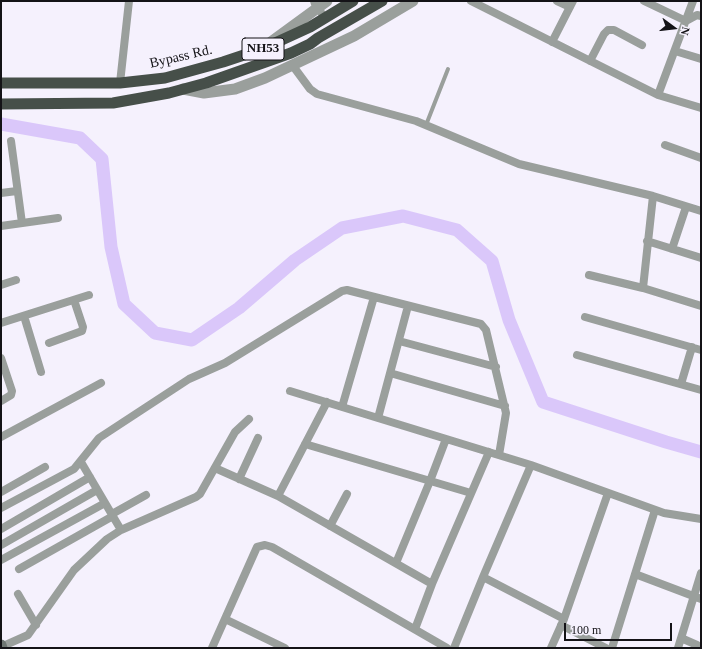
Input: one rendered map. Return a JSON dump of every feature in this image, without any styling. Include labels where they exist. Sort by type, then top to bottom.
[{"type":"highway","name":"Bypass Rd.","points":[[1,83],[120,83],[165,78],[223,62],[262,49],[310,27],[353,1]]},
{"type":"highway","points":[[1,104],[113,102],[169,93],[202,84],[284,55],[310,44],[382,1]]},
{"type":"street","points":[[120,83],[129,1]]},
{"type":"street","points":[[262,49],[316,4],[327,1]]},
{"type":"street","points":[[183,89],[204,93],[235,89],[265,78],[354,36],[413,1]]},
{"type":"street","points":[[471,1],[658,94],[701,108]]},
{"type":"street","points":[[552,42],[572,4],[557,1]]},
{"type":"street","points":[[644,1],[686,21]]},
{"type":"street","points":[[658,94],[693,1]]},
{"type":"street","points":[[316,4],[325,18]]},
{"type":"street","points":[[686,21],[697,15],[701,16]]},
{"type":"street","points":[[590,61],[604,34],[608,30],[614,30],[642,45]]},
{"type":"street","points":[[675,51],[701,59]]},
{"type":"street","points":[[293,66],[310,89],[317,94],[416,121],[519,164],[653,196],[701,211]]},
{"type":"street","points":[[11,141],[22,223]]},
{"type":"street","points":[[665,145],[701,158]]},
{"type":"street","points":[[1,193],[17,190]]},
{"type":"street","points":[[643,288],[653,196]]},
{"type":"street","points":[[672,249],[686,207]]},
{"type":"street","points":[[1,226],[58,218]]},
{"type":"street","points":[[647,241],[701,258]]},
{"type":"street","points":[[589,275],[643,288],[701,306]]},
{"type":"street","points":[[1,285],[16,280]]},
{"type":"street","points":[[1,508],[74,469],[99,438],[189,379],[225,363],[342,291],[347,290],[481,324],[486,330],[505,406],[506,419],[500,455]]},
{"type":"street","points":[[1,323],[89,295]]},
{"type":"street","points":[[342,407],[374,297]]},
{"type":"street","points":[[49,343],[82,331],[83,327],[74,300]]},
{"type":"street","points":[[378,418],[408,306]]},
{"type":"street","points":[[24,316],[41,372]]},
{"type":"street","points":[[585,317],[701,350]]},
{"type":"street","points":[[399,342],[496,367]]},
{"type":"street","points":[[681,384],[692,347]]},
{"type":"street","points":[[577,355],[701,390]]},
{"type":"street","points":[[1,358],[12,391],[11,395],[1,400]]},
{"type":"street","points":[[390,372],[505,406]]},
{"type":"street","points":[[1,437],[100,383]]},
{"type":"street","points":[[290,391],[531,465],[664,513],[701,519]]},
{"type":"street","points":[[278,496],[327,402]]},
{"type":"street","points":[[1,647],[28,635],[74,570],[107,539],[121,530],[196,497],[204,489],[235,432],[249,419]]},
{"type":"street","points":[[239,479],[258,438]]},
{"type":"street","points":[[396,564],[446,439]]},
{"type":"street","points":[[305,444],[471,493]]},
{"type":"street","points":[[415,629],[432,584],[489,452]]},
{"type":"street","points":[[81,462],[121,530]]},
{"type":"street","points":[[454,648],[531,465]]},
{"type":"street","points":[[1,492],[45,467]]},
{"type":"street","points":[[216,468],[278,496],[432,584]]},
{"type":"street","points":[[1,529],[90,477]]},
{"type":"street","points":[[1,546],[97,490]]},
{"type":"street","points":[[551,648],[563,622],[608,493]]},
{"type":"street","points":[[330,526],[347,494]]},
{"type":"street","points":[[19,569],[146,495]]},
{"type":"street","points":[[1,560],[105,503]]},
{"type":"street","points":[[612,648],[655,510]]},
{"type":"street","points":[[212,648],[257,547],[265,545],[272,547],[447,648]]},
{"type":"street","points":[[678,648],[697,598],[701,573]]},
{"type":"street","points":[[635,574],[697,598]]},
{"type":"street","points":[[483,577],[606,648]]},
{"type":"street","points":[[18,594],[36,625]]},
{"type":"street","points":[[225,619],[285,648]]},
{"type":"street","points":[[681,638],[701,648]]},
{"type":"lane","points":[[426,125],[448,69]]},
{"type":"waterway","points":[[1,124],[80,138],[102,159],[111,247],[124,304],[155,333],[192,340],[239,308],[295,260],[342,228],[403,216],[457,230],[492,261],[509,320],[543,402],[701,452]]}]
